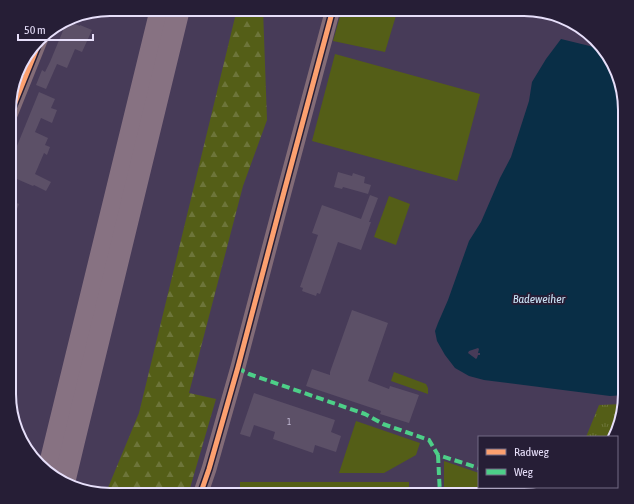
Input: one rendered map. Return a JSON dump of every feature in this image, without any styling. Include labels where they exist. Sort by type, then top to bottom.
[{"type":"highway","points":[[49,466],[159,16]]},
{"type":"highway","points":[[66,476],[177,16]]},
{"type":"street","points":[[202,488],[239,363],[331,16]]},
{"type":"green space","points":[[235,16],[263,16],[267,120],[243,186],[189,393],[216,399],[190,488],[108,488],[139,413]]},
{"type":"green space","points":[[340,16],[396,16],[385,52],[333,41]]},
{"type":"green space","points":[[335,54],[480,94],[457,181],[312,141]]},
{"type":"green space","points":[[389,196],[410,204],[396,245],[374,237]]},
{"type":"green space","points":[[394,372],[426,384],[428,394],[391,381]]},
{"type":"green space","points":[[617,404],[611,430],[608,436],[586,436],[599,405]]},
{"type":"green space","points":[[356,421],[420,443],[416,455],[384,473],[339,473]]},
{"type":"green space","points":[[444,461],[478,473],[478,488],[444,488]]},
{"type":"green space","points":[[240,482],[409,482],[409,488],[240,488]]},
{"type":"water","name":"Badeweiher","points":[[561,39],[592,47],[605,63],[613,80],[616,92],[618,110],[618,395],[610,396],[484,380],[469,376],[455,368],[437,341],[435,331],[448,300],[469,241],[481,222],[511,157],[529,101],[532,82],[546,59]]},
{"type":"pier","points":[[478,348],[478,353],[480,353],[480,355],[478,355],[476,359],[468,353],[469,351]]},
{"type":"building","points":[[73,23],[92,30],[82,52],[75,49],[67,68],[57,64],[46,89],[36,85],[42,70],[45,72],[64,29]]},
{"type":"building","points":[[39,92],[55,99],[51,108],[57,110],[52,123],[41,118],[35,132],[48,138],[45,145],[50,147],[47,155],[44,153],[35,174],[51,182],[46,191],[16,179],[16,148]]},
{"type":"building","points":[[338,172],[352,176],[353,173],[365,177],[364,183],[371,185],[368,194],[343,187],[342,189],[334,187]]},
{"type":"building","points":[[370,195],[378,198],[361,250],[338,242],[320,294],[317,293],[316,296],[302,291],[303,288],[300,287],[318,235],[312,233],[322,205],[361,219]]},
{"type":"building","points":[[16,203],[19,204],[16,211]]},
{"type":"building","points":[[352,310],[388,323],[368,381],[389,389],[390,386],[419,395],[409,423],[380,414],[381,411],[306,386],[312,369],[330,375]]},
{"type":"building","points":[[254,393],[335,420],[331,432],[341,436],[336,452],[315,445],[313,453],[273,439],[275,432],[254,425],[250,437],[240,434]]},
{"type":"marked path","points":[[238,367],[249,374],[365,414],[383,424],[429,440],[438,455],[478,468]]},
{"type":"marked path","points":[[438,455],[440,488]]},
{"type":"cycle path","points":[[202,488],[238,367],[331,16]]},
{"type":"cycle path","points":[[17,97],[34,56]]}]
